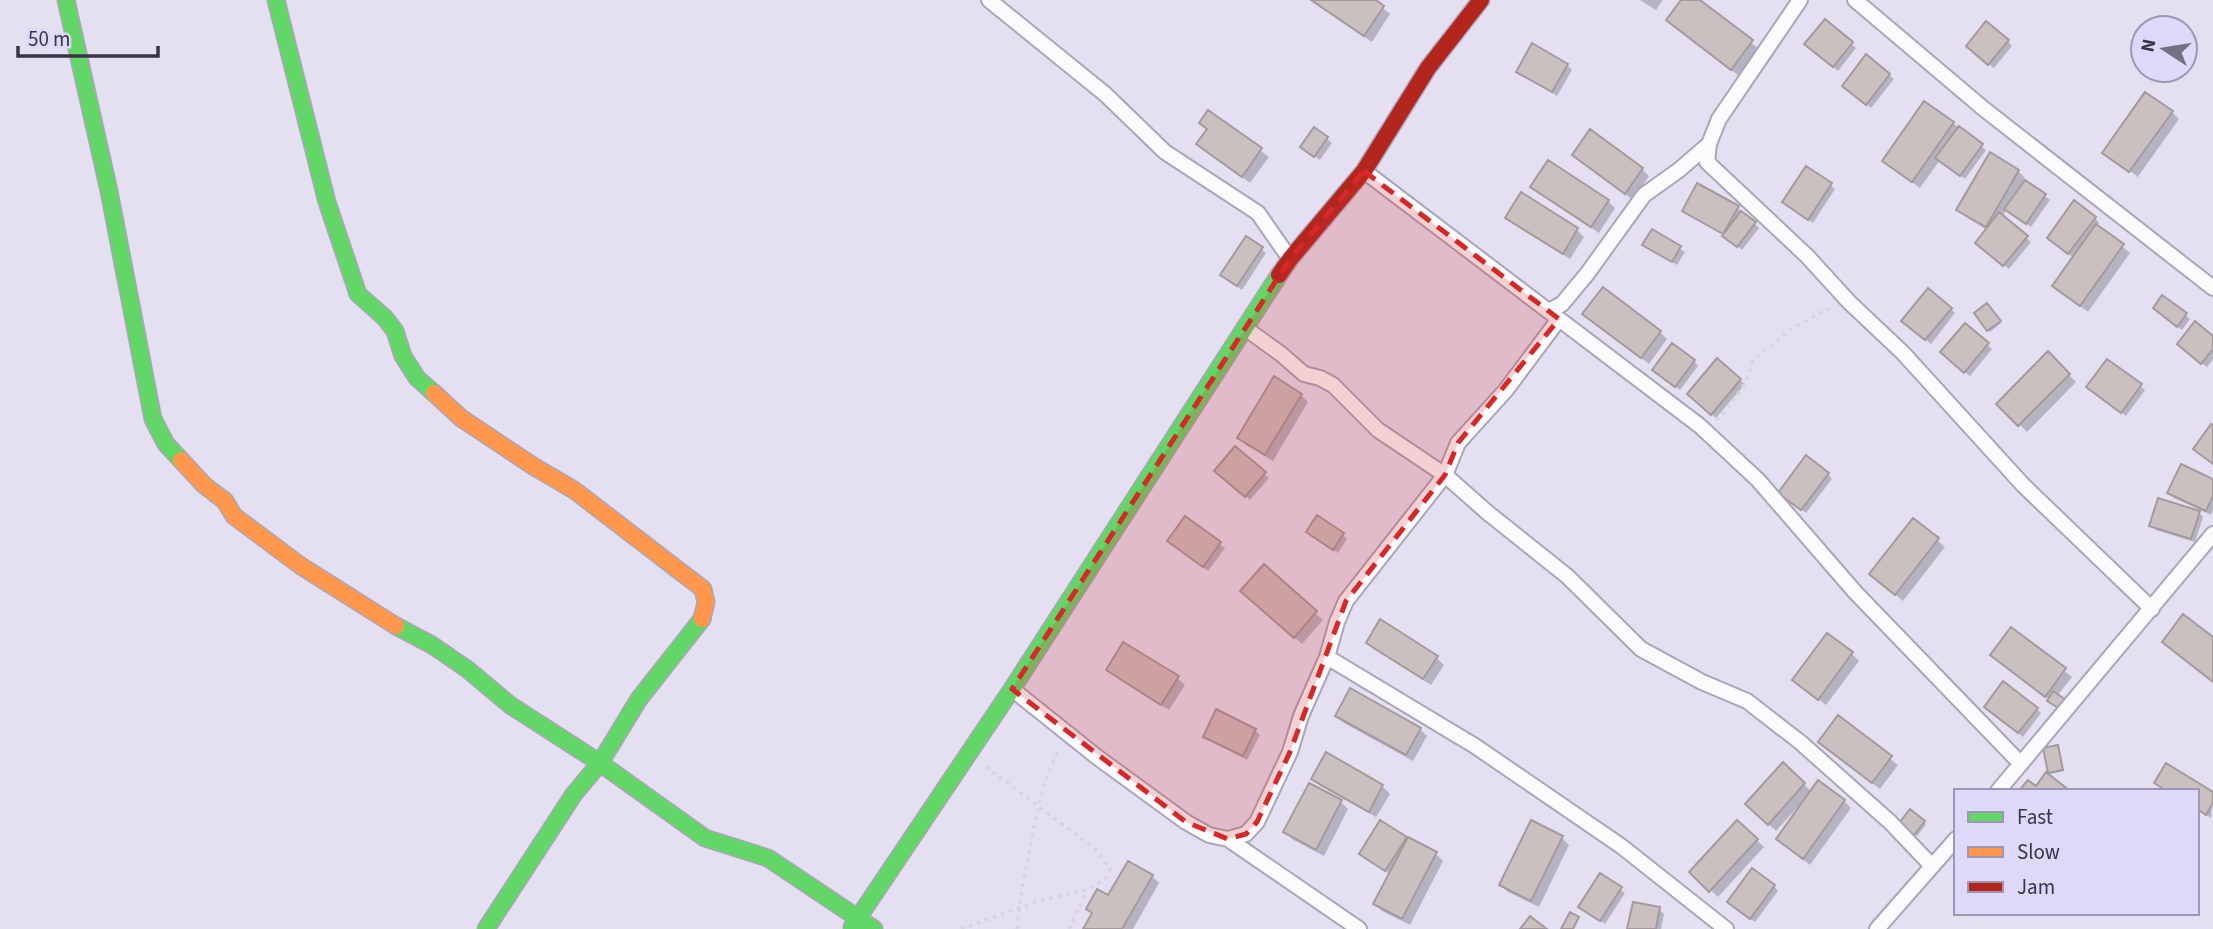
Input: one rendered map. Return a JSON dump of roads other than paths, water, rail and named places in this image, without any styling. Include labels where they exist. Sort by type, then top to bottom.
[{"type":"street","points":[[66,0],[109,191],[153,419],[166,444],[204,485],[225,501],[234,516],[301,566],[381,618],[432,645],[467,669],[510,705],[600,763],[705,838],[768,858],[855,924],[874,929]]},
{"type":"street","points":[[276,0],[327,202],[358,294],[385,318],[395,331],[403,356],[417,378],[461,418],[533,466],[575,490],[703,589],[706,602],[703,617],[639,699],[600,763],[574,794],[486,929]]},
{"type":"street","points":[[989,0],[1105,94],[1165,152],[1258,213],[1290,259]]},
{"type":"street","points":[[855,924],[969,755],[1290,259],[1364,171],[1428,68],[1481,0]]},
{"type":"street","points":[[1800,0],[1719,119],[1709,144],[1707,162],[1807,256],[1849,302],[1903,353],[2023,485],[2152,609]]},
{"type":"street","points":[[1855,0],[1984,109],[2213,288]]},
{"type":"street","points":[[1228,839],[1246,834],[1257,822],[1290,751],[1346,601],[1445,475],[1458,443],[1506,390],[1554,315],[1644,195],[1709,144]]},
{"type":"street","points":[[1364,171],[1700,426],[1758,480],[1855,592],[2021,764]]},
{"type":"street","points":[[1245,328],[1304,374],[1333,385],[1378,430],[1445,475],[1567,576],[1641,649],[1702,682],[1747,701],[1800,742],[1889,822],[1932,866]]},
{"type":"street","points":[[2000,789],[2213,534]]},
{"type":"street","points":[[1327,657],[1475,746],[1621,846],[1727,929]]},
{"type":"street","points":[[1012,689],[1186,822],[1209,835],[1228,839],[1359,929]]},
{"type":"street","points":[[1877,929],[1954,841]]}]
